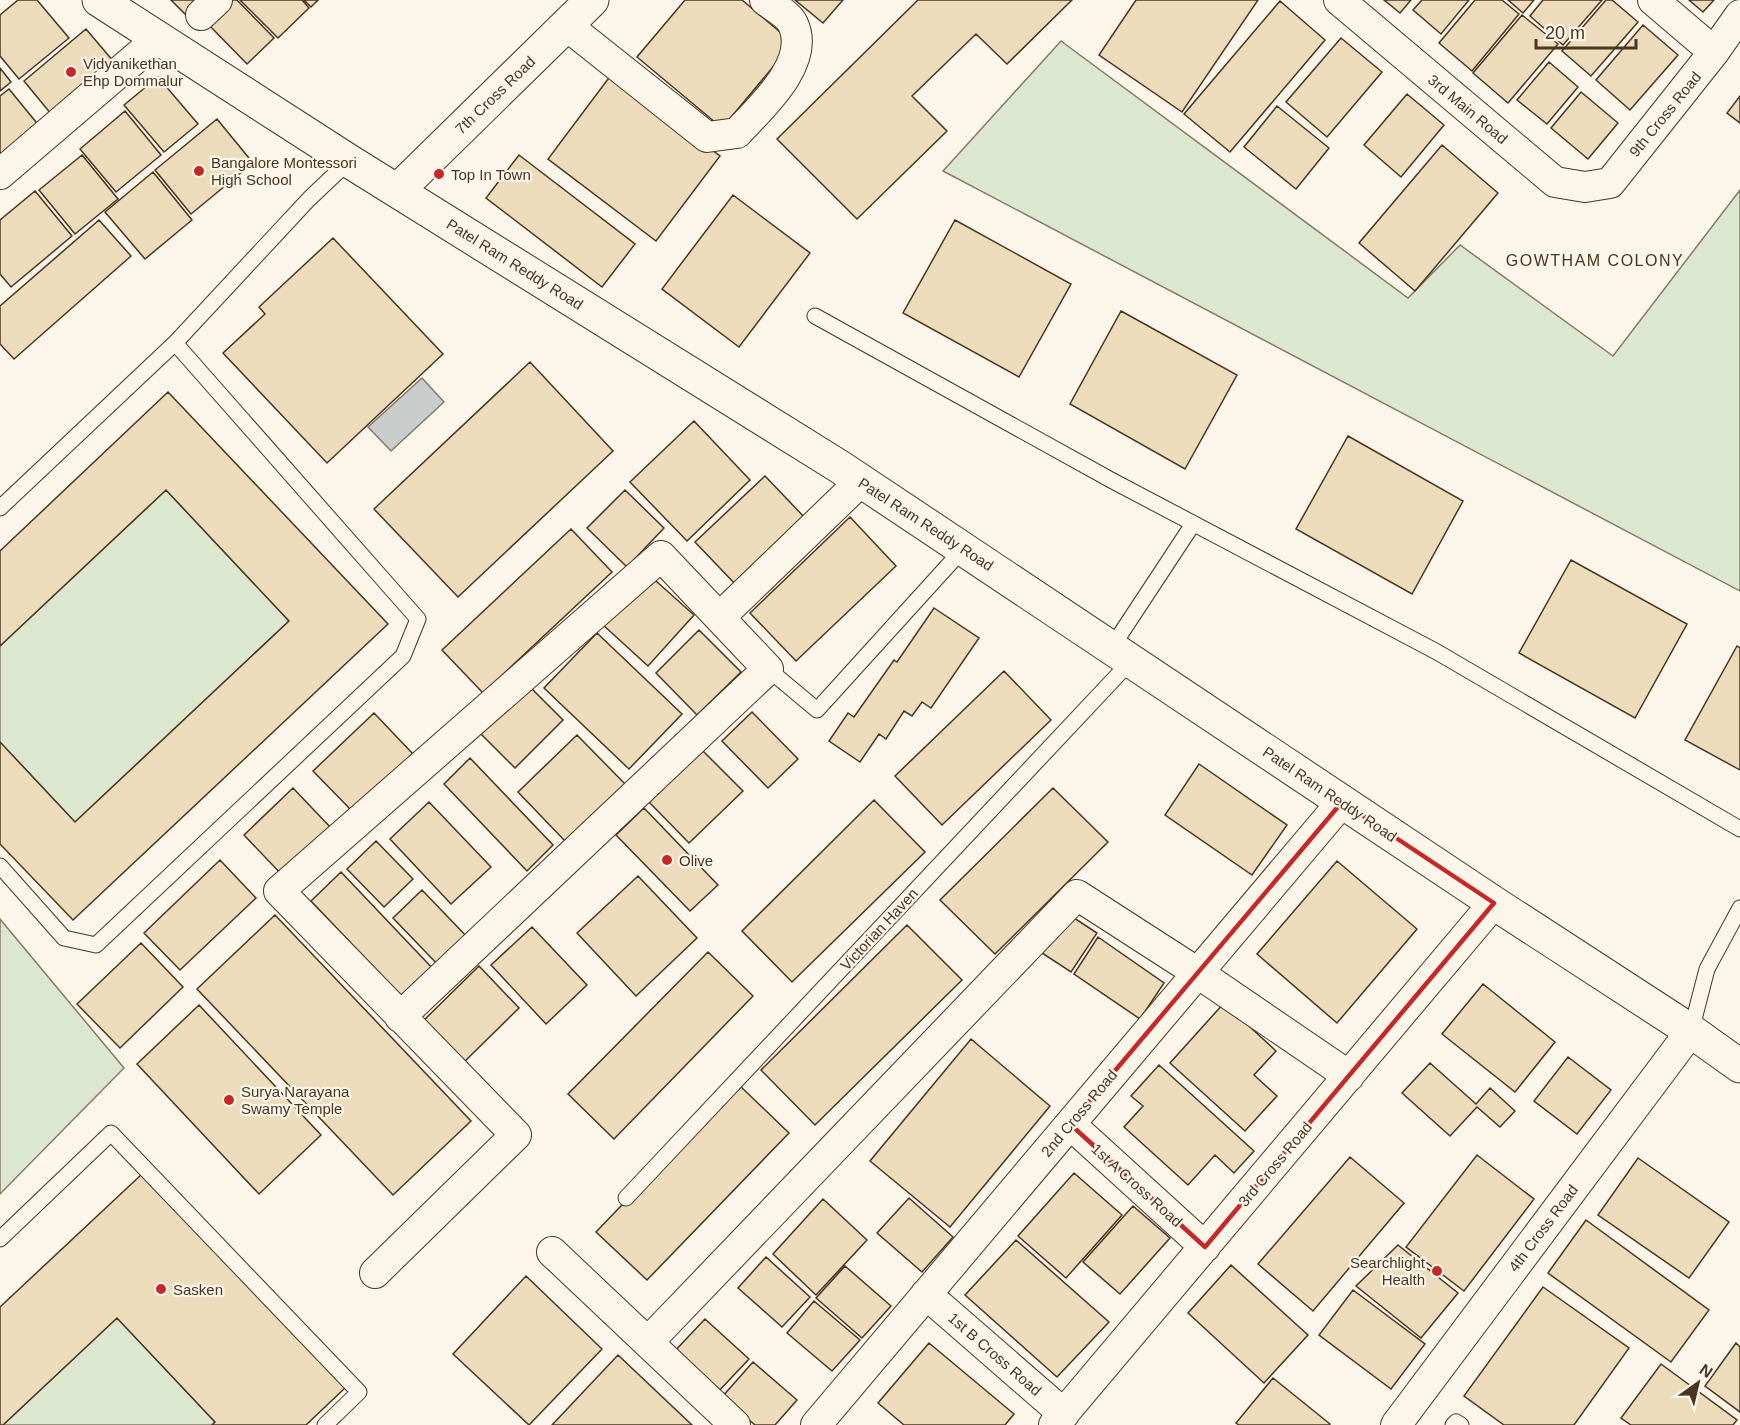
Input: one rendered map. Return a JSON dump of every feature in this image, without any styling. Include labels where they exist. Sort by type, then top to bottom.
[{"type":"street","name":"Patel Ram Reddy Road","points":[[99,0],[349,161],[820,454],[1494,903],[1691,1031],[1740,1066]]},
{"type":"street","name":"7th Cross Road","points":[[398,190],[592,0]]},
{"type":"street","points":[[566,25],[707,137],[737,133],[787,76],[799,43],[793,22],[765,0]]},
{"type":"street","name":"3rd Main Road","points":[[1339,0],[1555,182],[1585,188],[1610,183]]},
{"type":"street","points":[[1653,0],[1714,52]]},
{"type":"street","name":"9th Cross Road","points":[[1610,183],[1714,52],[1740,15]]},
{"type":"street","points":[[0,174],[159,38]]},
{"type":"street","points":[[720,617],[860,482]]},
{"type":"street","points":[[375,1273],[516,1135],[400,1017],[279,891],[661,556],[768,669],[400,1017]]},
{"type":"street","name":"2nd Cross Road","points":[[816,1425],[1342,802]]},
{"type":"street","points":[[648,1342],[1077,895],[1198,973],[1349,1076]]},
{"type":"street","name":"3rd Cross Road","points":[[1059,1420],[1494,903]]},
{"type":"street","name":"4th Cross Road","points":[[1396,1425],[1691,1031]]},
{"type":"street","name":"1st A Cross Road","points":[[1070,1124],[1205,1247]]},
{"type":"street","points":[[552,1252],[735,1425]]},
{"type":"street","name":"1st B Cross Road","points":[[926,1294],[1059,1420]]},
{"type":"lane","points":[[0,508],[175,343],[309,200],[349,161]]},
{"type":"lane","points":[[815,316],[1111,480],[1437,652],[1740,829]]},
{"type":"lane","points":[[0,866],[64,938],[96,945],[403,656],[418,619],[175,343]]},
{"type":"lane","name":"Victorian Haven","points":[[626,1198],[1121,654],[1194,524]]},
{"type":"lane","points":[[768,669],[818,710],[964,548]]},
{"type":"lane","points":[[1691,1031],[1707,969],[1740,908]]},
{"type":"lane","points":[[0,1239],[111,1133],[359,1392],[325,1425]]},
{"type":"lane","points":[[1454,1425],[1456,1422],[1461,1425]]},
{"type":"highlighted area","points":[[1342,802],[1494,903],[1205,1247],[1070,1124]]},
{"type":"green space","points":[[1061,41],[1408,298],[1460,245],[1613,356],[1740,190],[1740,591],[943,171]]},
{"type":"green space","points":[[166,490],[289,621],[75,822],[0,742],[0,646]]},
{"type":"green space","points":[[0,919],[124,1068],[0,1194]]},
{"type":"green space","points":[[117,1318],[215,1422],[212,1425],[3,1425]]},
{"type":"shaded area","points":[[422,378],[444,402],[391,451],[368,427]]},
{"type":"building","points":[[18,0],[37,0],[69,38],[19,79],[0,56],[0,15]]},
{"type":"building","points":[[171,0],[202,0],[186,15]]},
{"type":"building","points":[[230,0],[237,0],[274,38],[247,64],[207,23]]},
{"type":"building","points":[[240,0],[302,0],[309,8],[278,38]]},
{"type":"building","points":[[304,0],[318,0],[311,7]]},
{"type":"building","points":[[685,0],[742,0],[793,43],[722,128],[637,57]]},
{"type":"building","points":[[795,0],[843,0],[823,23]]},
{"type":"building","points":[[918,0],[1072,0],[1007,64],[976,34],[912,96],[947,131],[857,219],[777,139]]},
{"type":"building","points":[[1136,0],[1258,0],[1182,112],[1099,55]]},
{"type":"building","points":[[1384,0],[1411,0],[1400,13]]},
{"type":"building","points":[[1422,0],[1469,0],[1441,34],[1413,10]]},
{"type":"building","points":[[1475,0],[1502,0],[1519,14],[1472,71],[1439,43]]},
{"type":"building","points":[[1508,0],[1534,0],[1523,13]]},
{"type":"building","points":[[1543,0],[1602,0],[1563,45],[1530,16]]},
{"type":"building","points":[[1606,0],[1612,0],[1638,22],[1591,76],[1562,51]]},
{"type":"building","points":[[1689,0],[1714,0],[1703,12]]},
{"type":"building","points":[[1280,1],[1325,40],[1230,152],[1184,114]]},
{"type":"building","points":[[1522,15],[1558,44],[1508,103],[1473,73]]},
{"type":"building","points":[[1643,25],[1678,55],[1630,110],[1596,80]]},
{"type":"building","points":[[86,29],[119,68],[56,120],[24,81]]},
{"type":"building","points":[[1341,38],[1382,72],[1327,137],[1286,102]]},
{"type":"building","points":[[1549,62],[1578,87],[1547,124],[1517,100]]},
{"type":"building","points":[[0,68],[11,82],[0,91]]},
{"type":"building","points":[[611,75],[720,156],[656,241],[548,159]]},
{"type":"building","points":[[158,77],[198,124],[164,152],[124,105]]},
{"type":"building","points":[[9,89],[45,133],[0,171],[0,96]]},
{"type":"building","points":[[1581,92],[1618,123],[1588,159],[1551,128]]},
{"type":"building","points":[[1407,94],[1444,125],[1401,177],[1364,145]]},
{"type":"building","points":[[1740,96],[1740,123],[1727,113]]},
{"type":"building","points":[[1277,106],[1329,148],[1296,189],[1244,147]]},
{"type":"building","points":[[125,111],[161,155],[116,192],[80,149]]},
{"type":"building","points":[[217,119],[253,163],[191,214],[155,170]]},
{"type":"building","points":[[1442,145],[1498,193],[1415,291],[1359,243]]},
{"type":"building","points":[[82,155],[118,199],[75,234],[39,190]]},
{"type":"building","points":[[519,155],[635,244],[602,287],[486,198]]},
{"type":"building","points":[[153,172],[192,220],[145,259],[105,212]]},
{"type":"building","points":[[35,191],[72,236],[11,287],[0,274],[0,220]]},
{"type":"building","points":[[733,195],[810,253],[739,347],[662,289]]},
{"type":"building","points":[[99,220],[131,256],[14,359],[0,344],[0,306]]},
{"type":"building","points":[[955,220],[1071,284],[1019,377],[903,313]]},
{"type":"building","points":[[333,238],[443,354],[327,463],[223,353],[265,314],[259,307]]},
{"type":"building","points":[[1121,311],[1237,375],[1185,469],[1070,404]]},
{"type":"building","points":[[530,362],[613,451],[458,597],[374,509]]},
{"type":"building","points":[[168,392],[388,624],[73,920],[0,844],[0,742],[75,822],[289,621],[166,490],[0,646],[0,551]]},
{"type":"building","points":[[694,421],[750,480],[687,541],[630,482]]},
{"type":"building","points":[[1348,436],[1463,501],[1412,594],[1296,529]]},
{"type":"building","points":[[765,476],[807,520],[737,586],[695,542]]},
{"type":"building","points":[[625,490],[664,528],[627,567],[587,528]]},
{"type":"building","points":[[850,517],[896,566],[796,661],[750,613]]},
{"type":"building","points":[[571,529],[612,572],[483,693],[442,650]]},
{"type":"building","points":[[1571,560],[1687,624],[1635,718],[1519,653]]},
{"type":"building","points":[[647,573],[694,615],[648,666],[602,624]]},
{"type":"building","points":[[934,608],[979,638],[931,708],[922,702],[912,716],[904,711],[886,739],[879,734],[860,762],[829,741],[848,713],[854,717],[894,660],[897,662]]},
{"type":"building","points":[[699,630],[741,672],[697,715],[656,673]]},
{"type":"building","points":[[597,633],[682,714],[629,769],[544,688]]},
{"type":"building","points":[[1737,646],[1740,648],[1740,770],[1685,740]]},
{"type":"building","points":[[1004,671],[1051,720],[942,825],[895,776]]},
{"type":"building","points":[[526,683],[563,720],[515,768],[478,731]]},
{"type":"building","points":[[752,712],[798,759],[768,788],[722,741]]},
{"type":"building","points":[[374,713],[413,754],[353,812],[313,771]]},
{"type":"building","points":[[577,735],[625,784],[565,841],[518,792]]},
{"type":"building","points":[[702,750],[743,791],[689,843],[649,802]]},
{"type":"building","points":[[470,758],[553,845],[527,871],[444,784]]},
{"type":"building","points":[[1199,764],[1287,825],[1252,875],[1165,815]]},
{"type":"building","points":[[293,788],[332,829],[283,876],[244,835]]},
{"type":"building","points":[[1053,788],[1108,842],[995,954],[940,900]]},
{"type":"building","points":[[874,800],[925,852],[792,982],[742,931]]},
{"type":"building","points":[[429,802],[491,867],[451,904],[390,839]]},
{"type":"building","name":"Olive","points":[[644,808],[718,885],[690,911],[616,835]]},
{"type":"building","points":[[376,841],[413,879],[384,907],[347,869]]},
{"type":"building","points":[[220,860],[256,898],[180,970],[144,933]]},
{"type":"building","points":[[1337,861],[1417,929],[1337,1023],[1257,954]]},
{"type":"building","points":[[341,872],[436,972],[406,1001],[311,901]]},
{"type":"building","points":[[638,876],[697,938],[636,996],[577,933]]},
{"type":"building","points":[[422,890],[470,940],[441,968],[393,918]]},
{"type":"building","points":[[1068,914],[1097,933],[1071,972],[1042,953]]},
{"type":"building","points":[[275,915],[471,1121],[393,1195],[197,989]]},
{"type":"building","points":[[907,925],[962,980],[815,1125],[761,1070]]},
{"type":"building","points":[[532,927],[587,985],[546,1024],[491,965]]},
{"type":"building","points":[[1098,937],[1164,983],[1140,1019],[1074,974]]},
{"type":"building","points":[[141,943],[183,987],[120,1048],[77,1004]]},
{"type":"building","points":[[708,952],[753,996],[614,1139],[568,1094]]},
{"type":"building","points":[[479,966],[519,1008],[460,1066],[419,1025]]},
{"type":"building","points":[[1483,984],[1555,1042],[1515,1092],[1442,1034]]},
{"type":"building","points":[[1224,1003],[1276,1051],[1254,1075],[1277,1096],[1245,1131],[1170,1063]]},
{"type":"building","name":"Surya Narayana Swamy Temple","points":[[199,1005],[321,1135],[259,1194],[137,1064]]},
{"type":"building","points":[[971,1039],[1050,1106],[950,1227],[870,1161]]},
{"type":"building","points":[[1568,1057],[1611,1090],[1577,1134],[1534,1101]]},
{"type":"building","points":[[1430,1063],[1476,1104],[1490,1088],[1515,1111],[1500,1127],[1477,1107],[1450,1136],[1402,1093]]},
{"type":"building","points":[[1159,1065],[1254,1151],[1234,1173],[1215,1155],[1188,1185],[1124,1127],[1143,1106],[1131,1096]]},
{"type":"building","points":[[738,1084],[789,1133],[647,1280],[596,1232]]},
{"type":"building","points":[[1477,1155],[1534,1199],[1464,1291],[1406,1247]]},
{"type":"building","points":[[1350,1157],[1404,1203],[1313,1311],[1258,1264]]},
{"type":"building","points":[[1638,1158],[1729,1222],[1689,1278],[1598,1215]]},
{"type":"building","points":[[1074,1173],[1122,1215],[1066,1278],[1018,1236]]},
{"type":"building","points":[[142,1174],[346,1387],[306,1425],[212,1425],[215,1422],[117,1318],[3,1425],[0,1425],[0,1307]]},
{"type":"building","points":[[909,1198],[953,1237],[922,1272],[877,1233]]},
{"type":"building","points":[[823,1199],[867,1240],[816,1295],[773,1254]]},
{"type":"building","points":[[1133,1206],[1170,1238],[1120,1294],[1083,1262]]},
{"type":"building","points":[[1586,1220],[1709,1310],[1671,1362],[1548,1273]]},
{"type":"building","points":[[1016,1240],[1109,1322],[1057,1377],[965,1295]]},
{"type":"building","points":[[1398,1245],[1458,1293],[1421,1338],[1356,1286]]},
{"type":"building","points":[[766,1257],[810,1297],[782,1327],[738,1288]]},
{"type":"building","points":[[1231,1265],[1308,1335],[1264,1383],[1188,1313]]},
{"type":"building","points":[[845,1266],[891,1306],[862,1338],[816,1298]]},
{"type":"building","points":[[526,1276],[602,1349],[529,1425],[453,1354]]},
{"type":"building","points":[[1543,1287],[1629,1348],[1574,1425],[1504,1425],[1464,1396]]},
{"type":"building","points":[[1353,1290],[1425,1344],[1391,1389],[1319,1335]]},
{"type":"building","points":[[814,1301],[860,1340],[832,1371],[787,1333]]},
{"type":"building","points":[[705,1319],[749,1359],[716,1394],[672,1354]]},
{"type":"building","points":[[929,1343],[1014,1414],[1005,1425],[904,1425],[878,1403]]},
{"type":"building","points":[[1736,1343],[1740,1347],[1740,1412],[1705,1386]]},
{"type":"building","points":[[618,1355],[692,1425],[552,1425]]},
{"type":"building","points":[[753,1362],[797,1400],[775,1425],[755,1425],[722,1397]]},
{"type":"building","points":[[1661,1364],[1737,1420],[1733,1425],[1631,1425],[1621,1418]]},
{"type":"building","points":[[1273,1378],[1330,1424],[1239,1425],[1236,1423]]},
{"type":"place","name":"Vidyanikethan Ehp Dommalur","points":[[71,72]]},
{"type":"place","name":"Bangalore Montessori High School","points":[[199,171]]},
{"type":"place","name":"Top In Town","points":[[439,174]]},
{"type":"place","name":"Olive","points":[[667,860]]},
{"type":"place","name":"Surya Narayana Swamy Temple","points":[[229,1100]]},
{"type":"place","name":"Searchlight Health","points":[[1437,1271]]},
{"type":"place","name":"Sasken","points":[[161,1289]]},
{"type":"district","name":"GOWTHAM COLONY","points":[[1595,260]]}]
